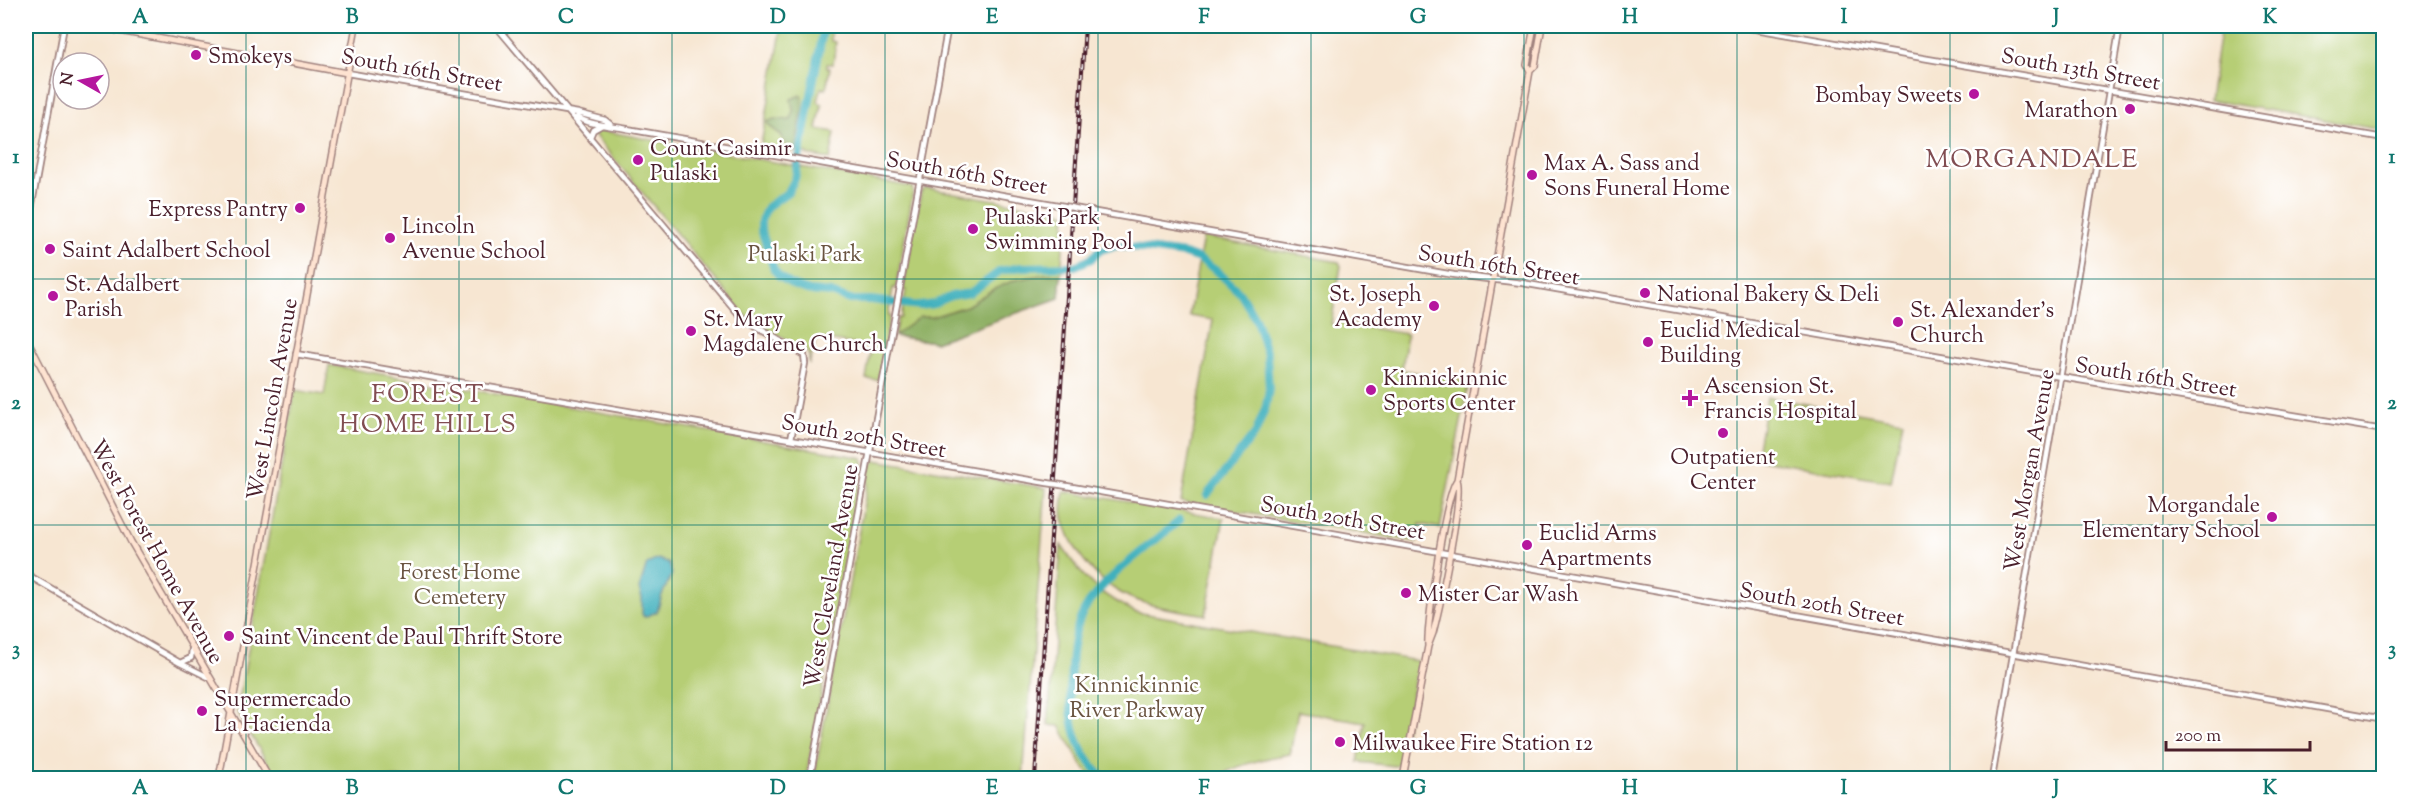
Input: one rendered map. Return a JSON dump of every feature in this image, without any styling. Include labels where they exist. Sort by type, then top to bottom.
[{"type":"main road","name":"South 16th Street","points":[[92,26],[347,73]]},
{"type":"main road","name":"West Lincoln Avenue","points":[[219,778],[356,26]]},
{"type":"main road","points":[[1530,71],[1527,65],[1534,26]]},
{"type":"main road","points":[[1403,778],[1428,646],[1441,598],[1460,487],[1457,480],[1530,71],[1534,66],[1542,26]]},
{"type":"main road","name":"West Forest Home Avenue","points":[[26,337],[131,542],[269,778]]},
{"type":"main road","points":[[1428,646],[1426,632],[1440,551],[1452,485],[1457,480]]},
{"type":"main road","points":[[1432,597],[1441,598]]},
{"type":"street","points":[[26,237],[64,26]]},
{"type":"street","points":[[496,26],[743,320],[804,355],[805,363],[791,439]]},
{"type":"street","name":"West Cleveland Avenue","points":[[810,778],[948,26]]},
{"type":"street","name":"South 13th Street","points":[[1738,26],[2384,138]]},
{"type":"street","name":"West Morgan Avenue","points":[[1992,778],[2120,26]]},
{"type":"street","name":"South 16th Street","points":[[347,73],[570,112],[605,120],[610,124]]},
{"type":"street","name":"South 16th Street","points":[[570,112],[582,120],[603,125],[610,124],[806,161],[1446,274],[2384,430]]},
{"type":"street","points":[[591,137],[594,128],[603,125]]},
{"type":"street","name":"South 20th Street","points":[[296,354],[1440,551],[2384,719]]},
{"type":"street","points":[[26,574],[208,677]]},
{"type":"street","points":[[180,663],[190,658],[192,649]]},
{"type":"green space","points":[[782,26],[831,26],[831,41],[836,42],[833,64],[827,64],[827,68],[830,68],[826,89],[821,88],[818,102],[822,104],[817,129],[835,132],[830,159],[761,145]]},
{"type":"green space","points":[[2221,26],[2383,26],[2383,130],[2209,100]]},
{"type":"green space","points":[[801,95],[803,108],[796,149],[789,149],[781,135],[767,122],[774,119],[791,120],[793,110],[791,99]]},
{"type":"green space","name":"Pulaski Park","points":[[598,130],[912,187],[913,192],[896,288],[893,288],[878,380],[866,379],[871,347],[816,338],[809,365],[809,356],[805,349],[759,325],[744,314],[595,136],[594,133]]},
{"type":"green space","name":"Pulaski Park","points":[[926,188],[1066,214],[1059,298],[935,342],[894,336],[898,318],[901,318],[906,290],[903,290],[921,192]]},
{"type":"green space","name":"Kinnickinnic Sports Center","points":[[1203,237],[1339,262],[1341,266],[1331,324],[1340,323],[1407,334],[1402,370],[1469,382],[1440,528],[1420,524],[1417,542],[1181,502],[1213,320],[1189,316]]},
{"type":"green space","points":[[1046,274],[1061,275],[1059,298],[935,342],[894,336],[920,317],[932,317],[967,306],[992,290],[1015,280]]},
{"type":"green space","name":"Forest Home Cemetery","points":[[329,365],[863,458],[806,778],[276,778],[237,711],[295,390],[324,395]]},
{"type":"green space","points":[[1767,397],[1903,421],[1891,482],[1756,459]]},
{"type":"green space","points":[[875,460],[1046,488],[1023,778],[814,778],[871,465]]},
{"type":"green space","name":"Kinnickinnic River Parkway","points":[[1064,491],[1224,518],[1206,615],[1142,602],[1115,590],[1103,581],[1074,546],[1062,515]]},
{"type":"green space","name":"Kinnickinnic River Parkway","points":[[1061,545],[1092,584],[1110,598],[1135,612],[1418,661],[1399,764],[1395,766],[1358,762],[1365,722],[1298,711],[1290,754],[1251,762],[1215,778],[1093,778],[1083,767],[1060,726],[1048,725]]},
{"type":"water","points":[[658,559],[669,563],[672,574],[657,612],[644,617],[639,589],[647,564]]},
{"type":"waterway","points":[[824,26],[795,179],[788,192],[767,207],[761,221],[761,229],[774,270],[794,286],[810,291],[831,293],[850,300],[920,306],[934,304],[951,296],[970,293],[1000,271],[1021,267],[1075,266],[1091,259],[1098,251],[1117,245],[1184,254],[1199,259],[1217,271],[1240,293],[1256,320],[1267,355],[1269,389],[1266,406],[1256,432],[1207,495]]},
{"type":"waterway","points":[[1104,778],[1084,754],[1071,714],[1072,649],[1076,630],[1083,612],[1103,586],[1180,520]]},
{"type":"railway","points":[[1035,778],[1085,26]]},
{"type":"place","name":"Smokeys","points":[[196,55]]},
{"type":"place","name":"Bombay Sweets","points":[[1974,94]]},
{"type":"place","name":"Marathon","points":[[2130,109]]},
{"type":"place","name":"Count Casimir Pulaski","points":[[638,160]]},
{"type":"place","name":"Max A. Sass and Sons Funeral Home","points":[[1532,175]]},
{"type":"place","name":"Express Pantry","points":[[300,208]]},
{"type":"place","name":"Pulaski Park Swimming Pool","points":[[973,229]]},
{"type":"place","name":"Lincoln Avenue School","points":[[390,238]]},
{"type":"place","name":"Saint Adalbert School","points":[[50,249]]},
{"type":"place","name":"National Bakery & Deli","points":[[1645,293]]},
{"type":"place","name":"St. Adalbert Parish","points":[[53,296]]},
{"type":"place","name":"St. Joseph Academy","points":[[1434,306]]},
{"type":"place","name":"St. Alexander's Church","points":[[1898,322]]},
{"type":"place","name":"St. Mary Magdalene Church","points":[[691,331]]},
{"type":"place","name":"Euclid Medical Building","points":[[1648,342]]},
{"type":"place","name":"Kinnickinnic Sports Center","points":[[1371,390]]},
{"type":"place","name":"Ascension St. Francis Hospital","points":[[1690,398]]},
{"type":"place","name":"Outpatient Center","points":[[1723,433]]},
{"type":"place","name":"Morgandale Elementary School","points":[[2272,517]]},
{"type":"place","name":"Euclid Arms Apartments","points":[[1527,545]]},
{"type":"place","name":"Mister Car Wash","points":[[1406,593]]},
{"type":"place","name":"Saint Vincent de Paul Thrift Store","points":[[229,636]]},
{"type":"place","name":"Supermercado La Hacienda","points":[[202,711]]},
{"type":"place","name":"Milwaukee Fire Station 12","points":[[1340,742]]},
{"type":"district","name":"MORGANDALE","points":[[2032,158]]},
{"type":"district","name":"FOREST HOME HILLS","points":[[428,408]]}]
